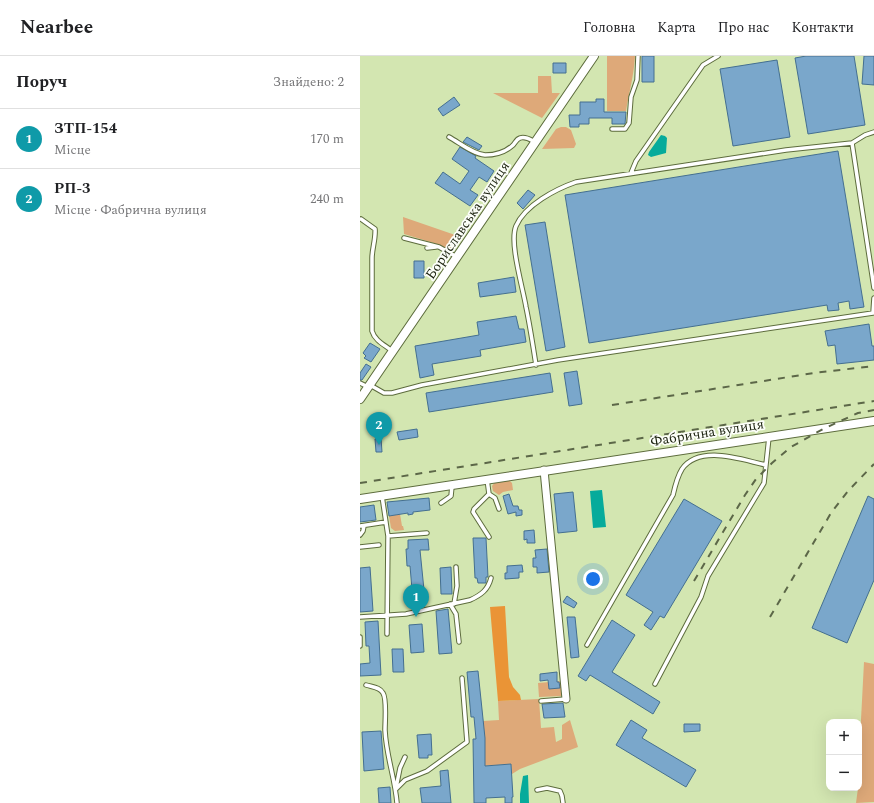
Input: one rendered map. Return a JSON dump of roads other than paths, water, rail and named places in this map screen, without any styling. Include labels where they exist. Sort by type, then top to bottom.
[{"type":"street","name":"Бориславська вулиця","points":[[360,399],[594,56]]},
{"type":"street","name":"Фабрична вулиця","points":[[360,498],[874,421]]},
{"type":"street","points":[[544,470],[566,699]]},
{"type":"lane","points":[[612,129],[625,129],[629,123],[631,97],[637,80],[638,56]]},
{"type":"lane","points":[[631,173],[636,161],[693,78],[703,65],[718,56]]},
{"type":"lane","points":[[536,364],[516,258],[515,240],[517,224],[524,214],[532,207],[562,188],[589,179],[786,150],[852,143],[865,135],[874,132]]},
{"type":"lane","points":[[449,137],[478,153],[486,155],[495,154],[506,150],[519,138],[528,138],[535,142]]},
{"type":"lane","points":[[852,143],[874,288]]},
{"type":"lane","points":[[361,219],[375,229],[372,252],[373,336],[393,351]]},
{"type":"lane","points":[[404,238],[439,247],[458,257]]},
{"type":"lane","points":[[427,248],[439,247]]},
{"type":"lane","points":[[360,383],[384,393],[392,393],[422,385],[536,364],[873,314],[874,298]]},
{"type":"lane","points":[[655,684],[701,597],[708,576],[764,483],[769,436]]},
{"type":"lane","points":[[587,645],[673,495],[676,480],[682,469],[689,462],[706,455],[724,456],[766,466]]},
{"type":"lane","points":[[487,479],[489,494],[495,498],[499,509]]},
{"type":"lane","points":[[441,503],[451,496],[452,484]]},
{"type":"lane","points":[[489,494],[474,509],[473,512],[489,537]]},
{"type":"lane","points":[[382,495],[388,536],[387,634]]},
{"type":"lane","points":[[360,535],[363,532],[362,526],[386,522]]},
{"type":"lane","points":[[388,536],[427,533]]},
{"type":"lane","points":[[360,546],[379,545]]},
{"type":"lane","points":[[456,567],[457,586],[452,604],[456,614],[459,642]]},
{"type":"lane","points":[[360,617],[406,614],[470,600],[480,596],[487,589],[491,578]]},
{"type":"lane","points":[[360,638],[360,646]]},
{"type":"lane","points":[[396,789],[401,782],[427,771],[467,742],[462,678]]},
{"type":"lane","points":[[366,685],[379,689],[384,695],[386,740],[391,772],[396,789],[397,803]]},
{"type":"lane","points":[[541,701],[566,699]]},
{"type":"lane","points":[[396,789],[400,768],[405,757]]},
{"type":"lane","points":[[537,790],[547,788],[560,791],[563,803]]},
{"type":"water","points":[[661,135],[667,138],[666,153],[651,157],[648,155],[649,152]]},
{"type":"water","points":[[602,490],[606,527],[593,528],[590,491]]},
{"type":"water","points":[[528,775],[529,803],[520,803],[523,776]]},
{"type":"railway","points":[[612,405],[814,373],[874,366]]},
{"type":"railway","points":[[360,483],[874,401]]},
{"type":"railway","points":[[694,581],[745,495],[756,479],[772,463],[791,447],[823,429],[858,413],[874,410]]},
{"type":"railway","points":[[770,617],[831,513],[848,491],[874,464]]},
{"type":"place","name":"РП-3","points":[[379,445]]},
{"type":"place","name":"ЗТП-154","points":[[416,617]]}]
